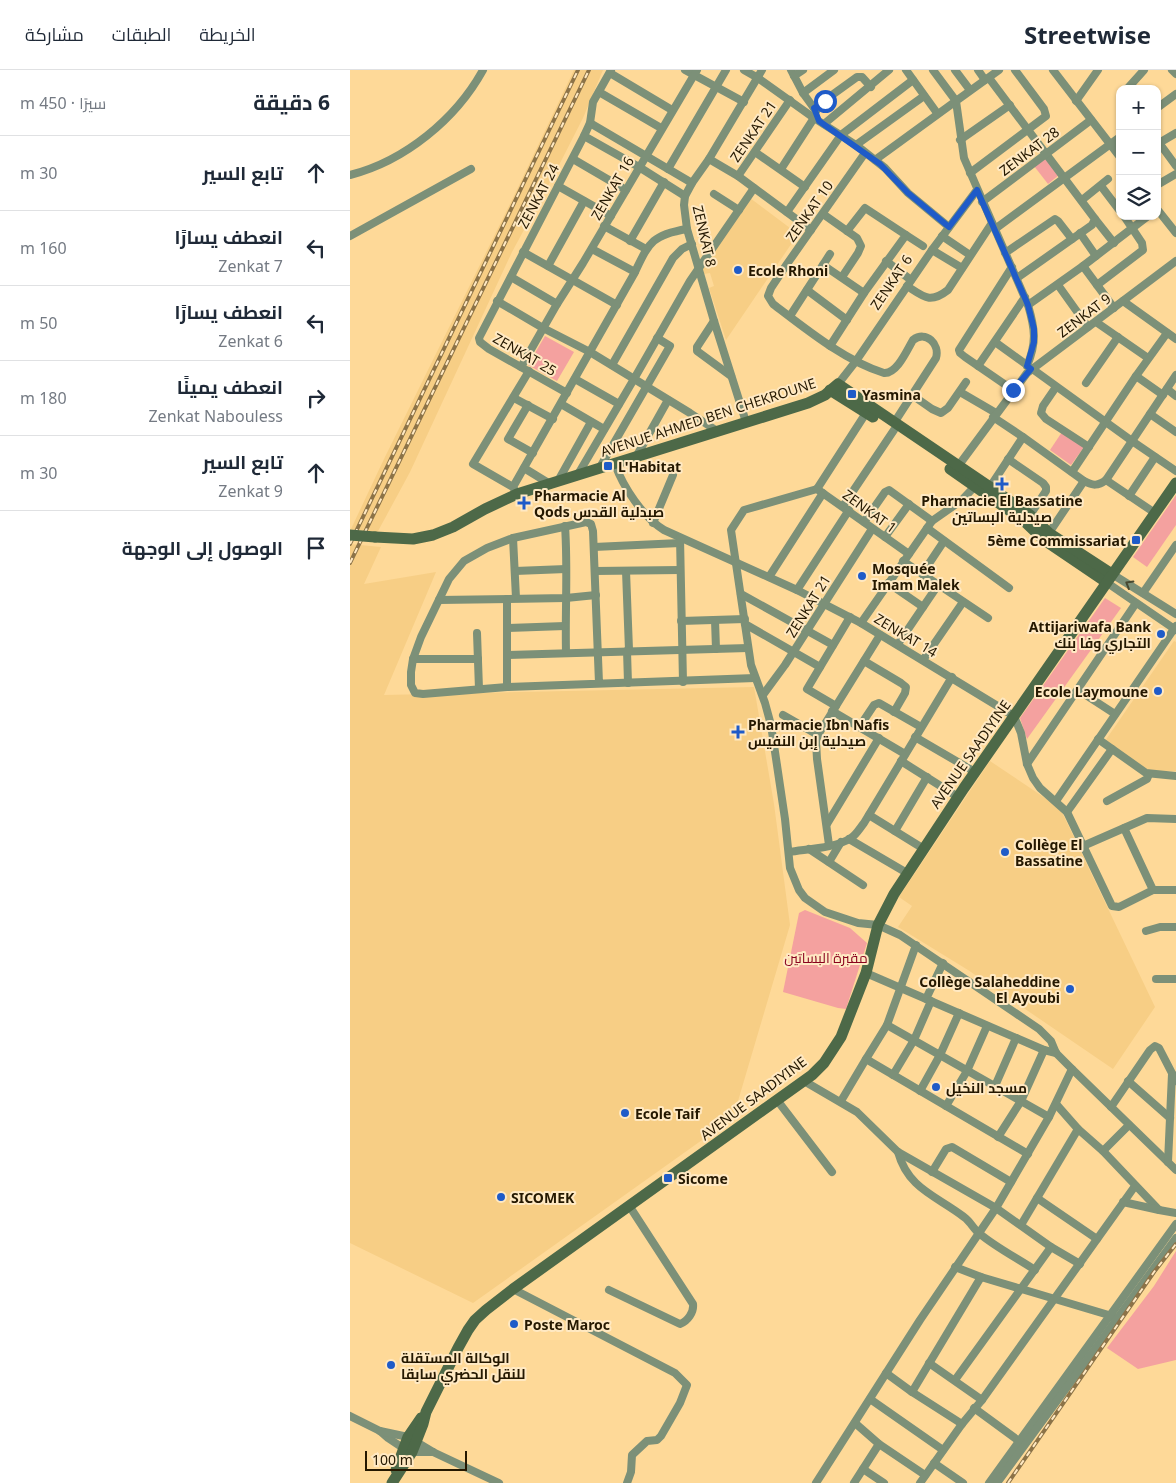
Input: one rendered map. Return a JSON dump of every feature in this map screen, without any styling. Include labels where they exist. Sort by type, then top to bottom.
[{"type":"main road","name":"AVENUE AHMED BEN CHEKROUNE","points":[[834,387],[866,412],[894,427]]},
{"type":"main road","name":"AVENUE AHMED BEN CHEKROUNE","points":[[350,535],[413,539],[433,535],[453,527],[515,491],[577,476],[808,403],[825,395],[834,387]]},
{"type":"main road","name":"AVENUE AHMED BEN CHEKROUNE","points":[[834,387],[977,483],[1023,520],[1044,540],[1109,578]]},
{"type":"main road","name":"AVENUE AHMED BEN CHEKROUNE","points":[[977,483],[990,487],[1030,515],[1049,533],[1109,578]]},
{"type":"main road","name":"AVENUE SAADIYINE","points":[[393,1480],[397,1465],[410,1444],[458,1348],[475,1320],[513,1289],[804,1081],[824,1063],[841,1037],[866,973],[878,925],[907,873],[1176,483]]},
{"type":"street","points":[[350,175],[388,160],[419,141],[452,113],[483,70]]},
{"type":"street","points":[[685,70],[695,72],[744,102]]},
{"type":"street","points":[[668,169],[726,70]]},
{"type":"street","points":[[744,70],[841,135],[885,168],[908,193],[949,227]]},
{"type":"street","name":"ZENKAT 8","points":[[746,422],[687,229],[684,210],[685,196],[692,183],[709,159],[762,70]]},
{"type":"street","points":[[803,70],[793,73],[803,93],[814,108],[819,121]]},
{"type":"street","points":[[803,93],[834,70]]},
{"type":"street","points":[[780,170],[819,121],[871,87],[889,70]]},
{"type":"street","points":[[906,70],[937,113]]},
{"type":"street","points":[[933,70],[956,100],[960,140],[964,158],[1027,301],[1034,329],[1034,342],[1029,367]]},
{"type":"street","points":[[955,70],[970,90]]},
{"type":"street","points":[[978,70],[1010,105],[1114,243]]},
{"type":"street","points":[[874,160],[937,113],[1000,70]]},
{"type":"street","points":[[970,173],[1029,130],[1043,119],[1046,114],[1015,70]]},
{"type":"street","points":[[1053,70],[1116,152]]},
{"type":"street","points":[[1076,101],[1098,70]]},
{"type":"street","points":[[1131,85],[1144,70]]},
{"type":"street","points":[[1172,70],[1176,74]]},
{"type":"street","points":[[611,71],[672,110]]},
{"type":"street","name":"ZENKAT 24","points":[[481,332],[573,159],[590,123],[593,102],[611,71]]},
{"type":"street","name":"ZENKAT 16","points":[[521,367],[695,72]]},
{"type":"street","points":[[814,108],[853,79],[858,73],[871,87]]},
{"type":"street","points":[[787,212],[841,135],[913,80]]},
{"type":"street","points":[[599,92],[662,128]]},
{"type":"street","points":[[1161,105],[1176,94]]},
{"type":"street","points":[[856,146],[924,96]]},
{"type":"street","name":"ZENKAT 21","points":[[738,176],[790,100]]},
{"type":"street","points":[[960,140],[1010,105]]},
{"type":"street","name":"ZENKAT 28","points":[[982,202],[1091,120]]},
{"type":"street","points":[[590,123],[692,183]]},
{"type":"street","points":[[1161,140],[1176,133]]},
{"type":"street","points":[[584,136],[685,196]]},
{"type":"street","points":[[886,261],[925,298],[941,295],[948,290],[970,255],[994,226],[1116,140]]},
{"type":"street","points":[[1161,145],[1176,166]]},
{"type":"street","points":[[755,152],[805,187]]},
{"type":"street","name":"ZENKAT 10","points":[[790,316],[771,302],[769,292],[865,153]]},
{"type":"street","points":[[573,159],[626,190]]},
{"type":"street","points":[[709,159],[738,176],[811,230]]},
{"type":"street","points":[[350,236],[471,169]]},
{"type":"street","points":[[1161,183],[1176,174]]},
{"type":"street","points":[[1082,200],[1108,180]]},
{"type":"street","points":[[630,241],[664,182]]},
{"type":"street","points":[[558,186],[610,216]]},
{"type":"street","points":[[1101,186],[1116,206]]},
{"type":"street","points":[[577,476],[699,268],[754,188]]},
{"type":"street","name":"ZENKAT 6","points":[[834,387],[856,361],[932,250],[977,190]]},
{"type":"street","points":[[714,194],[739,210]]},
{"type":"street","points":[[548,266],[584,201]]},
{"type":"street","points":[[847,231],[865,208],[870,209],[923,246]]},
{"type":"street","points":[[823,214],[860,241],[861,247],[842,278]]},
{"type":"street","points":[[1161,214],[1176,233]]},
{"type":"street","points":[[1005,253],[1054,219],[1058,221],[1072,239]]},
{"type":"street","points":[[1017,278],[1092,225],[1095,219]]},
{"type":"street","points":[[1097,285],[1143,250],[1143,246],[1127,220]]},
{"type":"street","points":[[978,366],[1027,301],[1058,285],[1143,220]]},
{"type":"street","points":[[604,226],[646,249]]},
{"type":"street","points":[[529,371],[473,464],[515,491],[524,468],[617,305],[646,249],[661,236],[687,229]]},
{"type":"street","points":[[1080,233],[1096,256]]},
{"type":"street","points":[[830,346],[864,293],[906,234]]},
{"type":"street","points":[[942,236],[970,255]]},
{"type":"street","points":[[612,365],[673,258],[682,249],[692,244]]},
{"type":"street","points":[[592,249],[635,272]]},
{"type":"street","points":[[932,250],[962,268]]},
{"type":"street","points":[[523,252],[617,305]]},
{"type":"street","points":[[797,590],[936,358],[937,348],[931,340],[921,336],[913,340],[898,364],[888,373],[878,371],[830,346],[790,316],[830,254]]},
{"type":"street","name":"ZENKAT 9","points":[[956,469],[1029,367],[1096,322],[1176,261]]},
{"type":"street","points":[[823,265],[864,293]]},
{"type":"street","points":[[1083,266],[1114,308]]},
{"type":"street","points":[[1012,267],[960,346],[960,352],[1013,390]]},
{"type":"street","points":[[511,277],[557,304]]},
{"type":"street","points":[[1058,285],[1088,327]]},
{"type":"street","points":[[807,290],[847,320]]},
{"type":"street","points":[[497,301],[543,328],[590,352],[717,431]]},
{"type":"street","points":[[1123,301],[1176,339]]},
{"type":"street","points":[[714,321],[697,351],[731,376]]},
{"type":"street","points":[[1096,322],[1148,358]]},
{"type":"street","name":"ZENKAT 25","points":[[481,332],[480,342],[567,393]]},
{"type":"street","points":[[1072,472],[1148,358],[1167,333]]},
{"type":"street","points":[[1086,384],[1118,337]]},
{"type":"street","points":[[599,469],[670,346],[657,338]]},
{"type":"street","points":[[995,342],[1176,471]]},
{"type":"street","points":[[960,392],[995,415],[1084,481],[1091,485],[1096,485],[1106,480],[1176,375]]},
{"type":"street","points":[[1136,376],[1176,396]]},
{"type":"street","points":[[575,379],[619,404]]},
{"type":"street","points":[[912,396],[941,414],[948,408],[966,382]]},
{"type":"street","points":[[1056,387],[1040,414],[1089,447]]},
{"type":"street","points":[[514,398],[553,419]]},
{"type":"street","points":[[636,457],[668,400]]},
{"type":"street","points":[[561,404],[604,430]]},
{"type":"street","points":[[508,439],[528,406]]},
{"type":"street","points":[[769,577],[866,412]]},
{"type":"street","points":[[1150,414],[1176,432]]},
{"type":"street","points":[[524,468],[554,482],[591,422]]},
{"type":"street","points":[[494,430],[533,452]]},
{"type":"street","points":[[990,487],[1023,437]]},
{"type":"street","points":[[1129,496],[1155,457]]},
{"type":"street","points":[[1008,460],[1043,483],[1047,489],[1030,515]]},
{"type":"street","points":[[615,464],[621,478],[636,502],[653,523],[673,475]]},
{"type":"street","points":[[1106,480],[1155,513]]},
{"type":"street","points":[[1049,533],[1084,481]]},
{"type":"street","points":[[861,623],[932,521],[956,505],[977,483]]},
{"type":"street","points":[[820,491],[744,510],[731,530],[748,648],[755,678],[763,695],[770,718],[777,757],[790,868],[799,890],[805,898],[825,912],[858,923],[878,925],[900,935],[1039,1029],[1051,1041],[1056,1052],[1072,1070],[1176,1170]]},
{"type":"street","name":"ZENKAT 1","points":[[820,491],[909,554]]},
{"type":"street","points":[[864,522],[887,491],[892,492],[932,521]]},
{"type":"street","points":[[885,537],[909,504]]},
{"type":"street","points":[[599,683],[592,526],[590,523],[582,522],[513,538],[487,548],[464,561],[453,572],[421,637],[413,659],[411,685],[415,693],[423,694],[599,683],[683,682],[755,678]]},
{"type":"street","name":"ZENKAT 14","points":[[653,523],[680,541],[735,561],[850,617],[898,644],[1014,716]]},
{"type":"street","points":[[565,526],[566,652]]},
{"type":"street","name":"ZENKAT 21","points":[[763,695],[793,653],[872,528]]},
{"type":"street","points":[[927,528],[1009,588]]},
{"type":"street","points":[[513,538],[516,598]]},
{"type":"street","points":[[594,547],[680,541],[683,682]]},
{"type":"street","points":[[922,574],[944,542]]},
{"type":"street","points":[[1144,593],[1176,545]]},
{"type":"street","points":[[904,561],[988,618]]},
{"type":"street","points":[[515,571],[566,569]]},
{"type":"street","points":[[595,571],[680,570]]},
{"type":"street","points":[[626,571],[628,683]]},
{"type":"street","name":"AVENUE AHMED BEN CHEKROUNE","points":[[1109,578],[1144,593],[1176,614]]},
{"type":"street","name":"AVENUE AHMED BEN CHEKROUNE","points":[[1109,578],[1136,603],[1175,628]]},
{"type":"street","points":[[888,584],[923,607]]},
{"type":"street","points":[[898,644],[938,585]]},
{"type":"street","points":[[741,594],[834,645]]},
{"type":"street","points":[[439,600],[566,598],[596,595]]},
{"type":"street","points":[[507,598],[507,688]]},
{"type":"street","points":[[922,660],[963,602]]},
{"type":"street","points":[[1027,764],[1136,603]]},
{"type":"street","points":[[850,617],[807,689],[879,738],[927,777],[958,797]]},
{"type":"street","points":[[681,621],[716,620],[745,622],[793,653],[820,667]]},
{"type":"street","points":[[716,620],[716,649]]},
{"type":"street","points":[[507,628],[565,626]]},
{"type":"street","points":[[1056,801],[1175,628]]},
{"type":"street","points":[[477,633],[479,689]]},
{"type":"street","points":[[829,845],[816,759],[816,742],[818,735],[834,708],[880,634]]},
{"type":"street","points":[[507,655],[748,648]]},
{"type":"street","points":[[413,659],[478,659]]},
{"type":"street","points":[[864,661],[901,682],[906,687],[905,693],[894,712]]},
{"type":"street","points":[[828,862],[845,841],[858,831],[869,815],[952,677]]},
{"type":"street","points":[[1078,690],[1115,714]]},
{"type":"street","points":[[860,726],[874,705],[879,703],[921,727]]},
{"type":"street","points":[[783,715],[818,735]]},
{"type":"street","points":[[1014,716],[1021,732],[1027,764],[1035,782],[1067,812],[1107,897],[1114,907],[1119,907],[1153,890],[1176,890]]},
{"type":"street","points":[[915,737],[975,772]]},
{"type":"street","points":[[827,824],[879,738]]},
{"type":"street","points":[[1098,739],[1149,774],[1176,776]]},
{"type":"street","points":[[1067,812],[1112,749]]},
{"type":"street","points":[[1107,801],[1147,779],[1149,774]]},
{"type":"street","points":[[895,832],[927,777]]},
{"type":"street","points":[[869,815],[924,849]]},
{"type":"street","points":[[1083,846],[1147,818],[1176,819]]},
{"type":"street","points":[[1124,828],[1153,890]]},
{"type":"street","points":[[789,852],[845,841],[907,873]]},
{"type":"street","points":[[809,849],[863,885]]},
{"type":"street","points":[[1146,931],[1160,927],[1176,927]]},
{"type":"street","points":[[841,1101],[887,1025],[916,945]]},
{"type":"street","points":[[893,1075],[914,1040],[943,963]]},
{"type":"street","points":[[866,973],[1044,1050],[1056,1052]]},
{"type":"street","points":[[1156,979],[1176,979]]},
{"type":"street","points":[[920,1091],[940,1055],[959,1013]]},
{"type":"street","points":[[887,1025],[1049,1117]]},
{"type":"street","points":[[946,1106],[967,1071],[988,1026]]},
{"type":"street","points":[[994,1086],[1016,1038]]},
{"type":"street","points":[[1111,1107],[1150,1050],[1155,1046],[1159,1048],[1172,1073],[1174,1086],[1168,1162]]},
{"type":"street","points":[[998,1137],[1020,1101],[1044,1050]]},
{"type":"street","points":[[866,1060],[1028,1154]]},
{"type":"street","points":[[816,1483],[955,1267],[996,1208],[1049,1117],[1072,1070]]},
{"type":"street","points":[[804,1081],[841,1101],[865,1118],[898,1152],[996,1208],[1051,1247],[1080,1264]]},
{"type":"street","points":[[1128,1082],[1170,1118]]},
{"type":"street","points":[[777,1100],[832,1172]]},
{"type":"street","points":[[1056,1104],[1078,1129],[1104,1151],[1159,1210]]},
{"type":"street","points":[[1104,1151],[1129,1125]]},
{"type":"street","points":[[1021,1225],[1078,1129]]},
{"type":"street","points":[[932,1172],[946,1149],[952,1147],[1011,1182]]},
{"type":"street","points":[[898,1152],[906,1173],[916,1184],[929,1195],[965,1218],[978,1233],[1035,1270]]},
{"type":"street","points":[[920,1483],[962,1424],[982,1400],[1135,1186]]},
{"type":"street","points":[[1037,1198],[1097,1239]]},
{"type":"street","points":[[1123,1202],[1176,1213]]},
{"type":"street","points":[[609,1290],[680,1324],[684,1322],[693,1309],[693,1304],[630,1207]]},
{"type":"street","points":[[989,1483],[1021,1443],[1113,1317],[1176,1224]]},
{"type":"street","points":[[1113,1317],[1176,1238]]},
{"type":"street","points":[[955,1380],[1051,1247]]},
{"type":"street","points":[[955,1267],[981,1277],[1113,1317]]},
{"type":"street","points":[[912,1392],[981,1277]]},
{"type":"street","points":[[513,1289],[675,1373],[687,1385],[680,1402],[658,1440],[647,1441],[632,1455],[628,1483]]},
{"type":"street","points":[[929,1363],[982,1400]]},
{"type":"street","points":[[886,1373],[962,1424]]},
{"type":"street","points":[[870,1399],[943,1450]]},
{"type":"street","points":[[974,1408],[1021,1443]]},
{"type":"street","points":[[350,1416],[410,1444],[434,1452]]},
{"type":"street","points":[[855,1423],[879,1444],[925,1475]]},
{"type":"street","points":[[380,1431],[388,1438],[434,1452],[499,1483]]},
{"type":"street","points":[[998,1483],[1021,1443]]},
{"type":"street","points":[[854,1483],[879,1444]]},
{"type":"street","points":[[934,1463],[963,1483]]},
{"type":"street","points":[[863,1469],[884,1483]]},
{"type":"shaded area","points":[[574,70],[603,70],[583,118],[512,252],[410,472],[377,533],[351,529],[512,200]]},
{"type":"shaded area","name":"Ecole Rhoni","points":[[750,198],[798,234],[726,340],[709,288],[714,286],[710,273],[704,274],[702,266]]},
{"type":"shaded area","points":[[350,544],[381,547],[364,584],[436,572],[384,695],[754,687],[774,804],[790,925],[733,1118],[473,1303],[350,1243]]},
{"type":"shaded area","name":"Ecole Laymoune","points":[[1174,641],[1176,642],[1176,771],[1146,771],[1105,741]]},
{"type":"shaded area","points":[[990,761],[1060,808],[1155,1007],[1113,1069],[968,970],[898,927],[912,906],[899,897]]},
{"type":"green space","points":[[1045,157],[1059,175],[1048,184],[1034,166]]},
{"type":"green space","points":[[545,336],[574,352],[557,381],[528,365]]},
{"type":"green space","points":[[1062,432],[1084,447],[1071,465],[1050,450]]},
{"type":"green space","points":[[1176,495],[1176,525],[1147,567],[1133,557]]},
{"type":"green space","points":[[1105,598],[1121,608],[1027,739],[1020,718]]},
{"type":"green space","name":"مقبرة البساتين","points":[[805,910],[850,928],[867,943],[846,1009],[783,992],[799,913]]},
{"type":"green space","points":[[1176,1251],[1176,1360],[1138,1369],[1107,1348],[1154,1286]]},
{"type":"railway","points":[[350,544],[578,70]]},
{"type":"railway","points":[[350,563],[589,70]]},
{"type":"railway","points":[[1008,1483],[1154,1272],[1176,1244]]},
{"type":"place","name":"Ecole Rhoni","points":[[738,270]]},
{"type":"place","name":"Yasmina","points":[[852,394]]},
{"type":"place","name":"L'Habitat","points":[[608,466]]},
{"type":"place","name":"Pharmacie El Bassatine صيدلية البساتين","points":[[1002,484]]},
{"type":"place","name":"Pharmacie Al Qods صبدلية القدس","points":[[524,503]]},
{"type":"place","name":"5ème Commissariat","points":[[1136,540]]},
{"type":"place","name":"Mosquée Imam Malek","points":[[862,576]]},
{"type":"place","name":"Attijariwafa Bank التجاري وفا بنك","points":[[1161,634]]},
{"type":"place","name":"Ecole Laymoune","points":[[1158,691]]},
{"type":"place","name":"Pharmacie Ibn Nafis صيدلية إبن النفيس","points":[[738,732]]},
{"type":"place","name":"Collège El Bassatine","points":[[1005,852]]},
{"type":"place","name":"Collège Salaheddine El Ayoubi","points":[[1070,989]]},
{"type":"place","name":"مسجد النخيل","points":[[936,1087]]},
{"type":"place","name":"Ecole Taif","points":[[625,1113]]},
{"type":"place","name":"Sicome","points":[[668,1178]]},
{"type":"place","name":"SICOMEK","points":[[501,1197]]},
{"type":"place","name":"Poste Maroc","points":[[514,1324]]},
{"type":"place","name":"الوكالة المستقلة للنقل الحضري سابقا","points":[[391,1365]]},
{"type":"route","points":[[825,101],[814,108],[819,121],[885,168],[908,193],[949,227],[977,190],[1017,278],[1028,305],[1034,329],[1034,346],[1027,366],[1031,369],[1013,390]]}]
